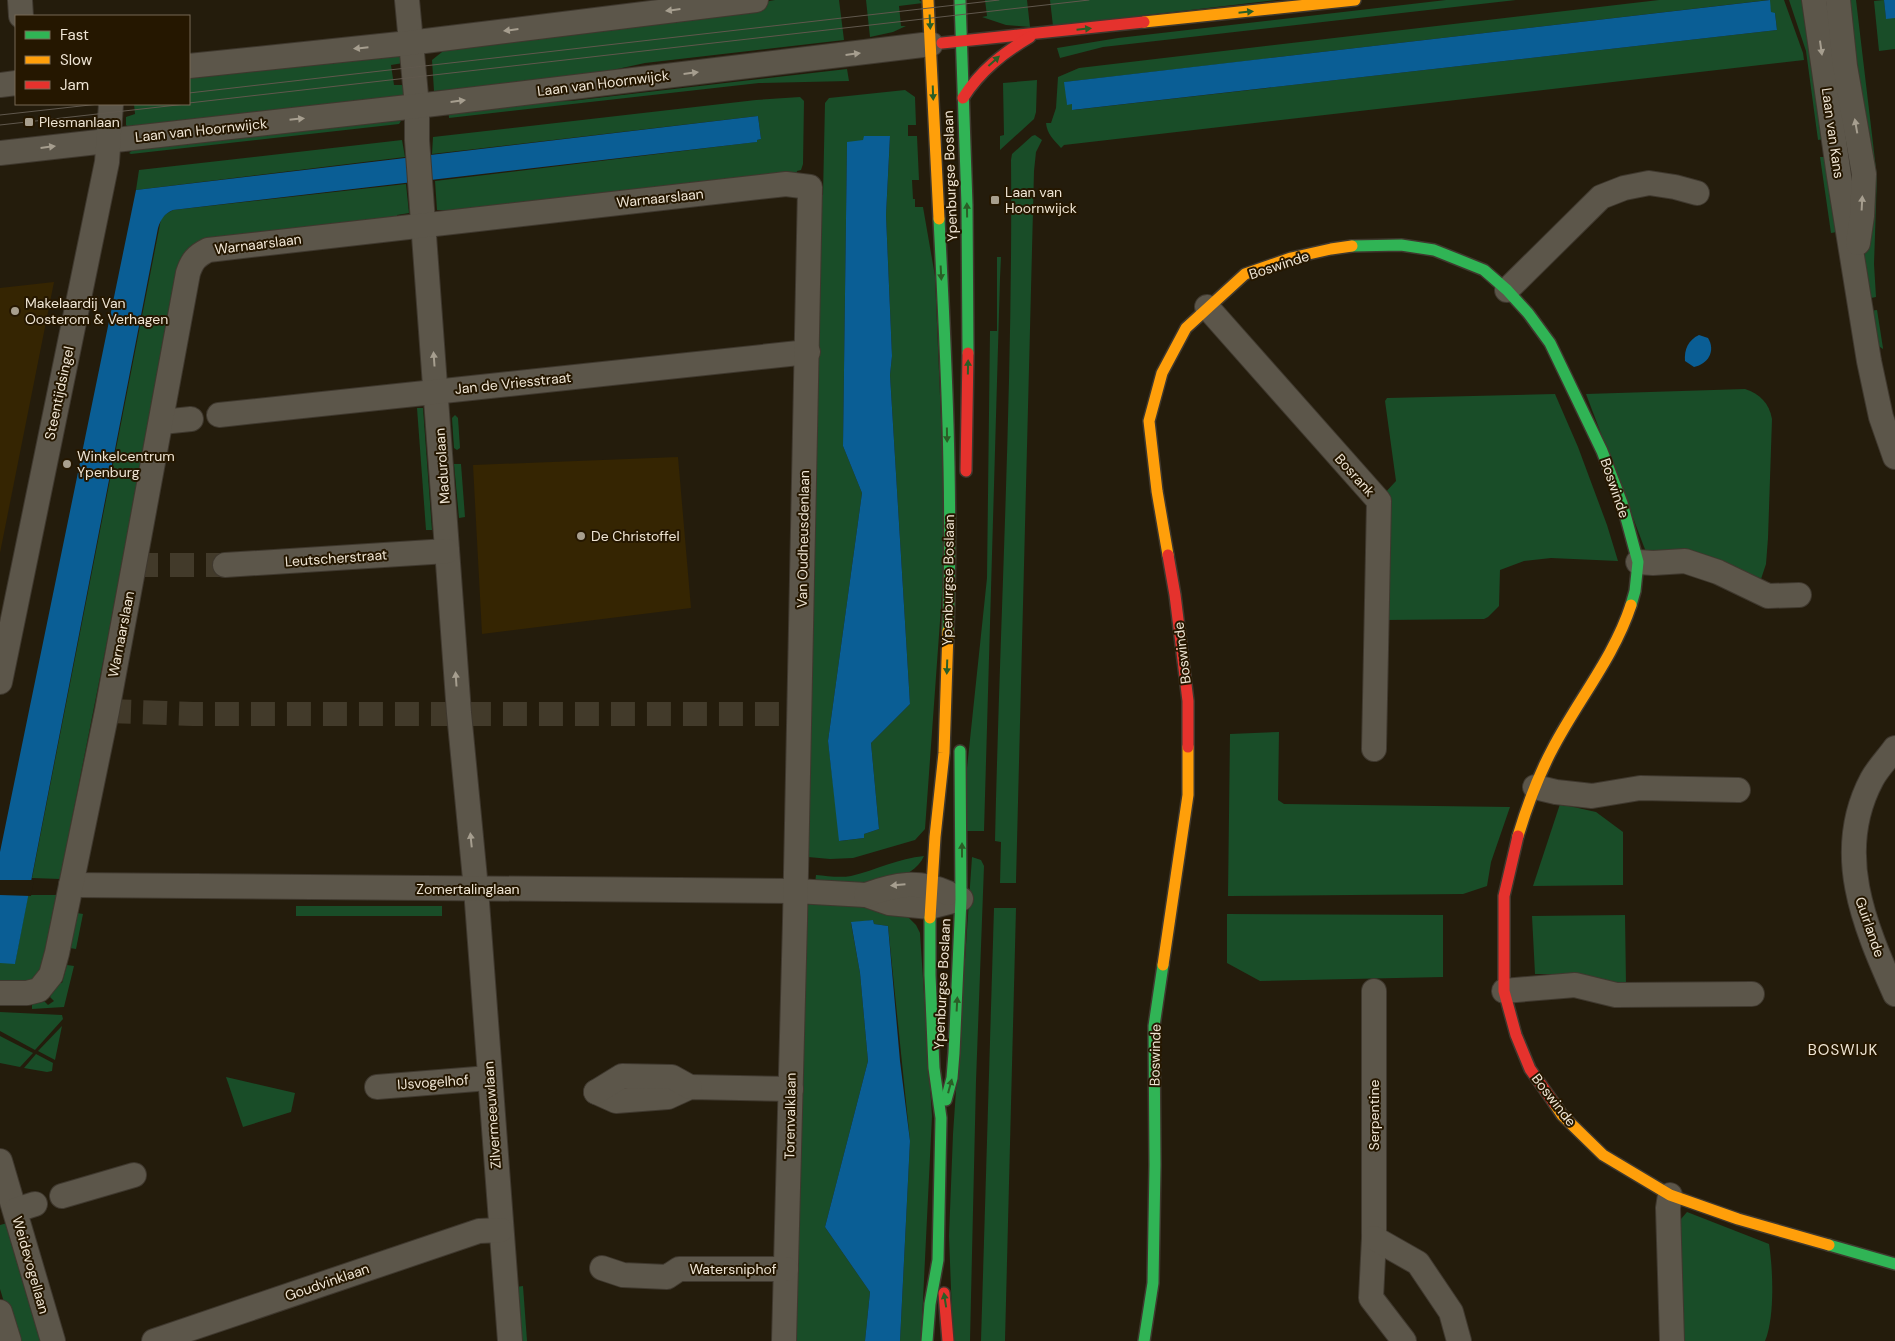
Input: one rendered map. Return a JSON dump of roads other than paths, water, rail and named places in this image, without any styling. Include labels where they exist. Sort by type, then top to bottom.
[{"type":"main road","name":"Ypenburgse Boslaan","points":[[927,1341],[930,1304],[938,1260],[941,1118],[934,1068],[930,975],[931,896],[944,753],[950,573],[946,366],[928,0]]},
{"type":"main road","name":"Ypenburgse Boslaan","points":[[960,0],[967,205],[968,347],[966,483]]},
{"type":"main road","name":"Laan van Hoornwijck","points":[[931,44],[1356,0]]},
{"type":"main road","points":[[963,98],[971,85],[1008,49],[1036,34]]},
{"type":"main road","name":"Boswinde","points":[[1144,1341],[1153,1283],[1155,1164],[1154,1026],[1188,795],[1188,701],[1175,595],[1157,491],[1149,421],[1162,372],[1186,328],[1207,307],[1245,274],[1291,258],[1331,249],[1401,245],[1434,250],[1484,270],[1507,290],[1528,313],[1550,343],[1602,451],[1622,503],[1638,562],[1635,591],[1625,622],[1611,651],[1553,748],[1526,808],[1504,896],[1504,991],[1516,1034],[1530,1069],[1562,1115],[1603,1155],[1670,1195],[1738,1219],[1895,1264]]},
{"type":"main road","name":"Ypenburgse Boslaan","points":[[941,1118],[952,1078],[954,1053],[961,899],[960,741]]},
{"type":"main road","name":"Ypenburgse Boslaan","points":[[938,1260],[946,1307],[948,1341]]},
{"type":"street","points":[[20,0],[21,15]]},
{"type":"street","name":"Madurolaan","points":[[407,0],[417,106],[459,713],[476,889]]},
{"type":"street","points":[[190,66],[410,43],[756,0]]},
{"type":"street","name":"Laan van Kans","points":[[1814,0],[1839,176],[1869,361],[1881,416],[1895,457]]},
{"type":"street","name":"Laan van Kans","points":[[1838,0],[1845,66],[1864,174],[1862,216],[1854,266]]},
{"type":"street","name":"Laan van Hoornwijck","points":[[0,153],[417,106],[931,44]]},
{"type":"street","points":[[0,85],[15,83]]},
{"type":"street","name":"Steentijdsingel","points":[[0,682],[5,630],[107,162],[111,105]]},
{"type":"street","points":[[1507,290],[1601,197],[1624,188],[1649,183],[1675,187],[1697,194]]},
{"type":"street","name":"Warnaarslaan","points":[[0,993],[27,993],[39,990],[51,975],[57,953],[162,422],[188,273],[190,266],[197,256],[208,250],[424,216],[786,184],[810,187]]},
{"type":"street","name":"Van Oudheusdenlaan","points":[[796,891],[810,187]]},
{"type":"street","name":"Bosrank","points":[[1207,307],[1379,501],[1374,749]]},
{"type":"street","name":"Jan de Vriesstraat","points":[[219,415],[808,352]]},
{"type":"street","points":[[162,422],[190,419]]},
{"type":"street","name":"Leutscherstraat","points":[[225,565],[448,551]]},
{"type":"street","points":[[1638,562],[1685,561],[1718,572],[1768,596],[1799,595]]},
{"type":"street","name":"Guirlande","points":[[1895,748],[1872,778],[1856,820],[1854,866],[1859,903],[1895,994]]},
{"type":"street","points":[[1535,787],[1556,792],[1592,796],[1640,788],[1738,790]]},
{"type":"street","name":"Zomertalinglaan","points":[[71,885],[796,891],[866,895],[890,886],[931,896],[961,899]]},
{"type":"street","name":"Zilvermeeuwlaan","points":[[476,889],[510,1341]]},
{"type":"street","name":"Torenvalklaan","points":[[784,1341],[796,891]]},
{"type":"street","points":[[1504,991],[1574,985],[1616,995],[1752,994]]},
{"type":"street","name":"Serpentine","points":[[1374,991],[1374,1238],[1371,1298],[1404,1341]]},
{"type":"street","name":"IJsvogelhof","points":[[377,1087],[489,1078]]},
{"type":"street","points":[[690,1087],[791,1089]]},
{"type":"street","name":"Weidevogellaan","points":[[0,1161],[25,1207],[53,1341]]},
{"type":"street","points":[[62,1196],[134,1175]]},
{"type":"street","points":[[1670,1195],[1668,1208],[1672,1341]]},
{"type":"street","name":"Goudvinklaan","points":[[154,1341],[479,1231],[501,1230]]},
{"type":"street","points":[[1374,1238],[1418,1264],[1451,1312],[1460,1341]]},
{"type":"street","name":"Watersniphof","points":[[679,1269],[786,1269]]},
{"type":"street","points":[[0,1312],[8,1341]]},
{"type":"water","points":[[1770,0],[1771,12],[1775,13],[1777,30],[1072,110],[1072,104],[1067,105],[1064,82]]},
{"type":"water","points":[[1884,0],[1895,0],[1895,18],[1886,19]]},
{"type":"water","points":[[758,116],[761,139],[757,140],[757,142],[173,210],[163,217],[158,228],[15,964],[0,963],[0,852],[136,190]]},
{"type":"water","points":[[864,136],[890,136],[886,215],[892,356],[890,375],[910,704],[871,743],[879,829],[864,834],[864,838],[839,841],[828,741],[862,493],[843,446],[847,142],[863,140]]},
{"type":"water","points":[[1699,335],[1708,338],[1711,352],[1707,360],[1694,367],[1685,361],[1685,353],[1689,343]]},
{"type":"water","points":[[873,920],[874,924],[888,926],[900,1061],[910,1141],[900,1341],[865,1341],[870,1292],[825,1227],[868,1061],[860,973],[851,922]]},
{"type":"tunnel","points":[[134,565],[225,565]]},
{"type":"tunnel","points":[[107,711],[193,714],[799,714]]},
{"type":"tram line","points":[[190,93],[999,0]]},
{"type":"tram line","points":[[190,103],[1089,0]]},
{"type":"tram line","points":[[0,115],[90,105]]},
{"type":"tram line","points":[[0,125],[177,105]]},
{"type":"place","name":"Plesmanlaan","points":[[29,122]]},
{"type":"place","name":"Laan van Hoornwijck","points":[[995,200]]},
{"type":"place","name":"Makelaardij Van Oosterom & Verhagen","points":[[15,311]]},
{"type":"place","name":"Winkelcentrum Ypenburg","points":[[67,464]]},
{"type":"place","name":"De Christoffel","points":[[581,536]]},
{"type":"district","name":"BOSWIJK","points":[[1843,1050]]}]
